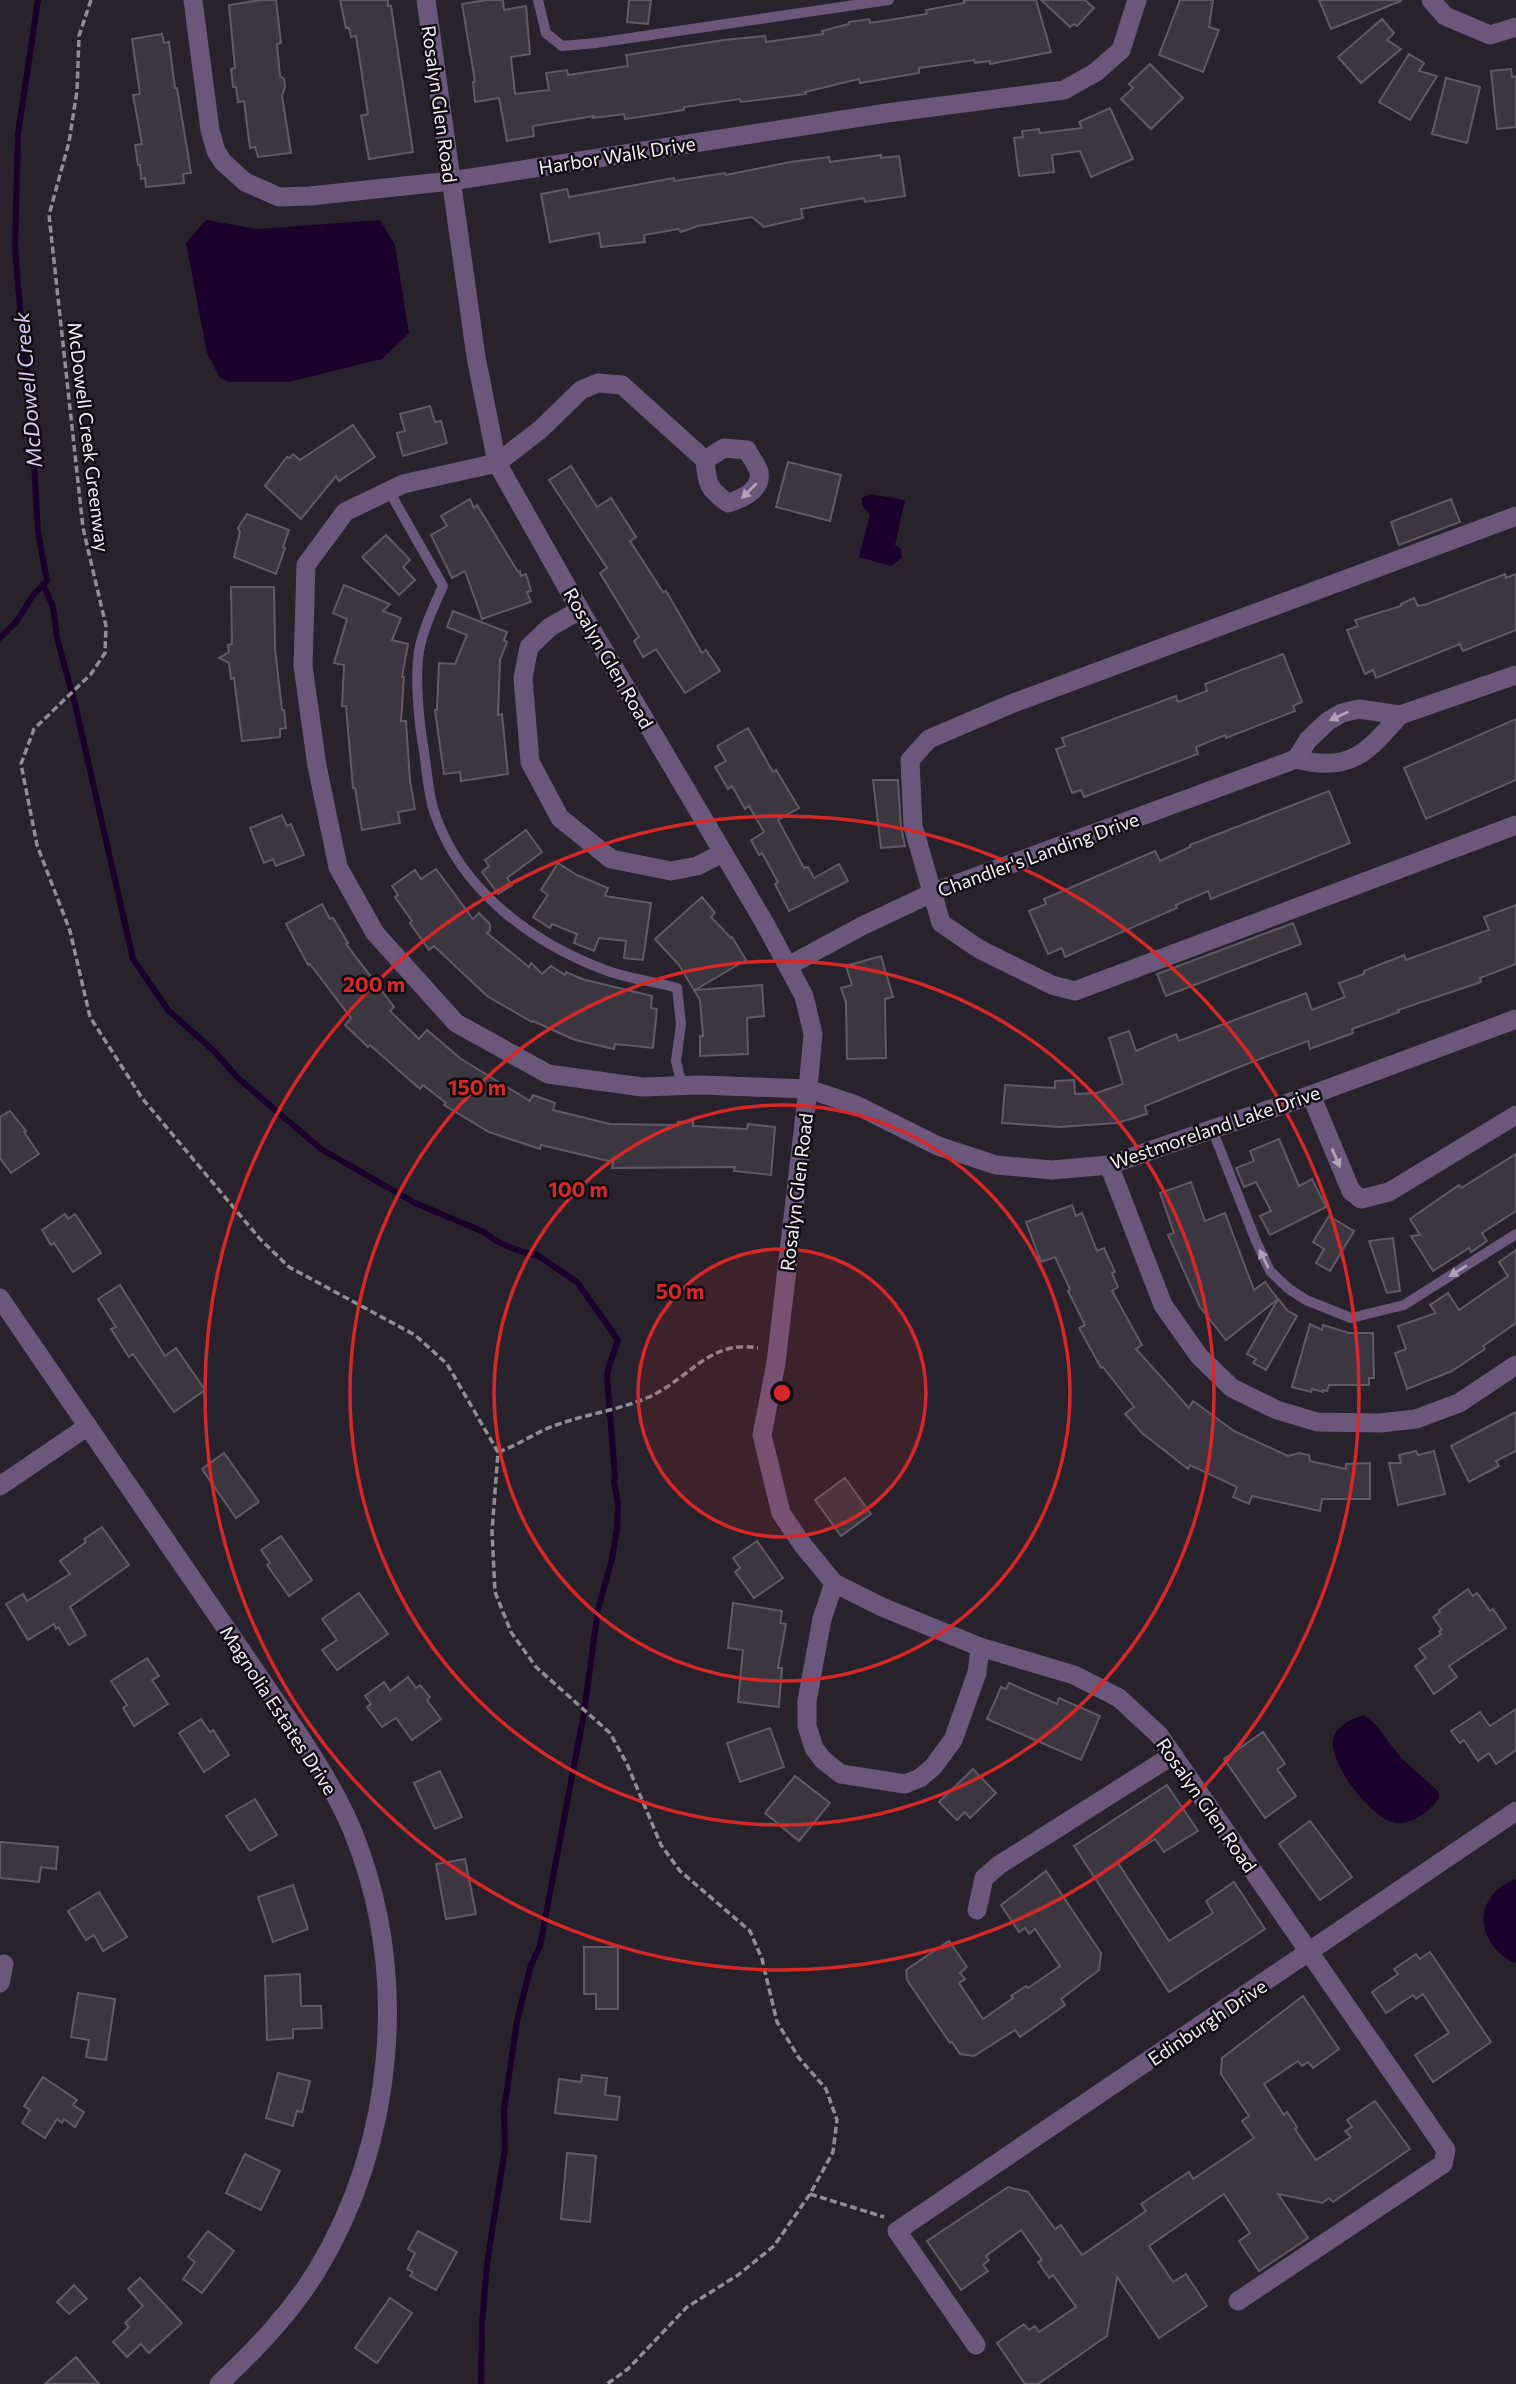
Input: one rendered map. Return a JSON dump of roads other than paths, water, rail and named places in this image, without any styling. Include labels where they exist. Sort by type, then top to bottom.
[{"type":"street","name":"Harbor Walk Drive","points":[[193,0],[210,130],[216,151],[223,162],[246,182],[279,197],[451,181],[887,113],[1064,90],[1096,72],[1121,50],[1137,0]]},
{"type":"street","name":"Rosalyn Glen Road","points":[[426,0],[476,357],[497,463],[788,966],[804,996],[813,1034],[778,1352],[762,1435],[781,1513],[834,1583],[882,1607],[980,1647],[1074,1675],[1119,1698],[1159,1735],[1446,2150],[1443,2164],[1238,2301]]},
{"type":"street","points":[[1431,0],[1445,16],[1490,35],[1516,27]]},
{"type":"street","name":"Westmoreland Lake Drive","points":[[705,460],[622,384],[598,383],[581,390],[541,429],[497,463],[403,484],[345,512],[306,565],[303,666],[317,766],[338,867],[375,933],[456,1023],[548,1074],[642,1087],[808,1089],[856,1105],[938,1146],[996,1165],[1052,1170],[1109,1165],[1311,1095],[1516,1019]]},
{"type":"street","points":[[1516,516],[1011,704],[929,739],[910,760],[913,827],[941,923],[979,949],[1052,985],[1075,990],[1516,825]]},
{"type":"street","points":[[580,610],[550,627],[529,647],[523,678],[530,762],[560,818],[611,859],[671,871],[697,866],[723,853]]},
{"type":"street","points":[[1296,759],[1308,740],[1328,721],[1342,713],[1359,709],[1400,715],[1516,675]]},
{"type":"street","name":"Chandler's Landing Drive","points":[[788,966],[862,926],[932,893],[1296,759],[1311,763],[1350,761],[1377,742],[1400,715]]},
{"type":"street","points":[[1311,1095],[1351,1191],[1361,1199],[1389,1192],[1516,1115]]},
{"type":"street","points":[[1109,1165],[1163,1305],[1199,1356],[1232,1388],[1277,1410],[1317,1422],[1380,1423],[1416,1419],[1459,1403],[1516,1365]]},
{"type":"street","name":"Magnolia Estates Drive","points":[[0,1298],[330,1784],[353,1832],[371,1886],[385,1965],[387,2042],[380,2108],[366,2161],[344,2217],[316,2272],[298,2299],[257,2348],[219,2384]]},
{"type":"street","points":[[0,1486],[88,1426]]},
{"type":"street","points":[[834,1583],[817,1644],[807,1701],[807,1726],[814,1748],[823,1760],[841,1774],[905,1784],[920,1778],[933,1767],[953,1740],[977,1673],[980,1647]]},
{"type":"street","points":[[977,1909],[984,1878],[999,1866],[1173,1755]]},
{"type":"street","name":"Edinburgh Drive","points":[[976,2345],[897,2231],[1516,1811]]},
{"type":"lane","points":[[538,0],[546,33],[562,46],[574,46],[889,0]]},
{"type":"lane","points":[[389,491],[443,586],[428,618],[419,648],[419,685],[421,735],[434,812],[450,849],[474,883],[513,921],[544,941],[606,971],[677,988],[681,1024],[676,1061],[682,1086]]},
{"type":"lane","points":[[1212,1129],[1270,1271],[1306,1300],[1351,1318],[1404,1305],[1516,1234]]},
{"type":"waterway","name":"McDowell Creek","points":[[0,638],[17,621],[33,595],[47,581],[38,532],[30,392],[23,345],[15,247],[18,134],[38,0]]},
{"type":"waterway","points":[[43,584],[53,607],[57,638],[75,704],[133,959],[168,1010],[214,1051],[238,1078],[321,1149],[415,1203],[484,1232],[509,1247],[537,1255],[577,1282],[618,1340],[607,1377],[614,1482],[618,1503],[617,1529],[598,1609],[584,1713],[540,1946],[531,1965],[517,2021],[504,2110],[505,2148],[487,2264],[481,2384]]}]
